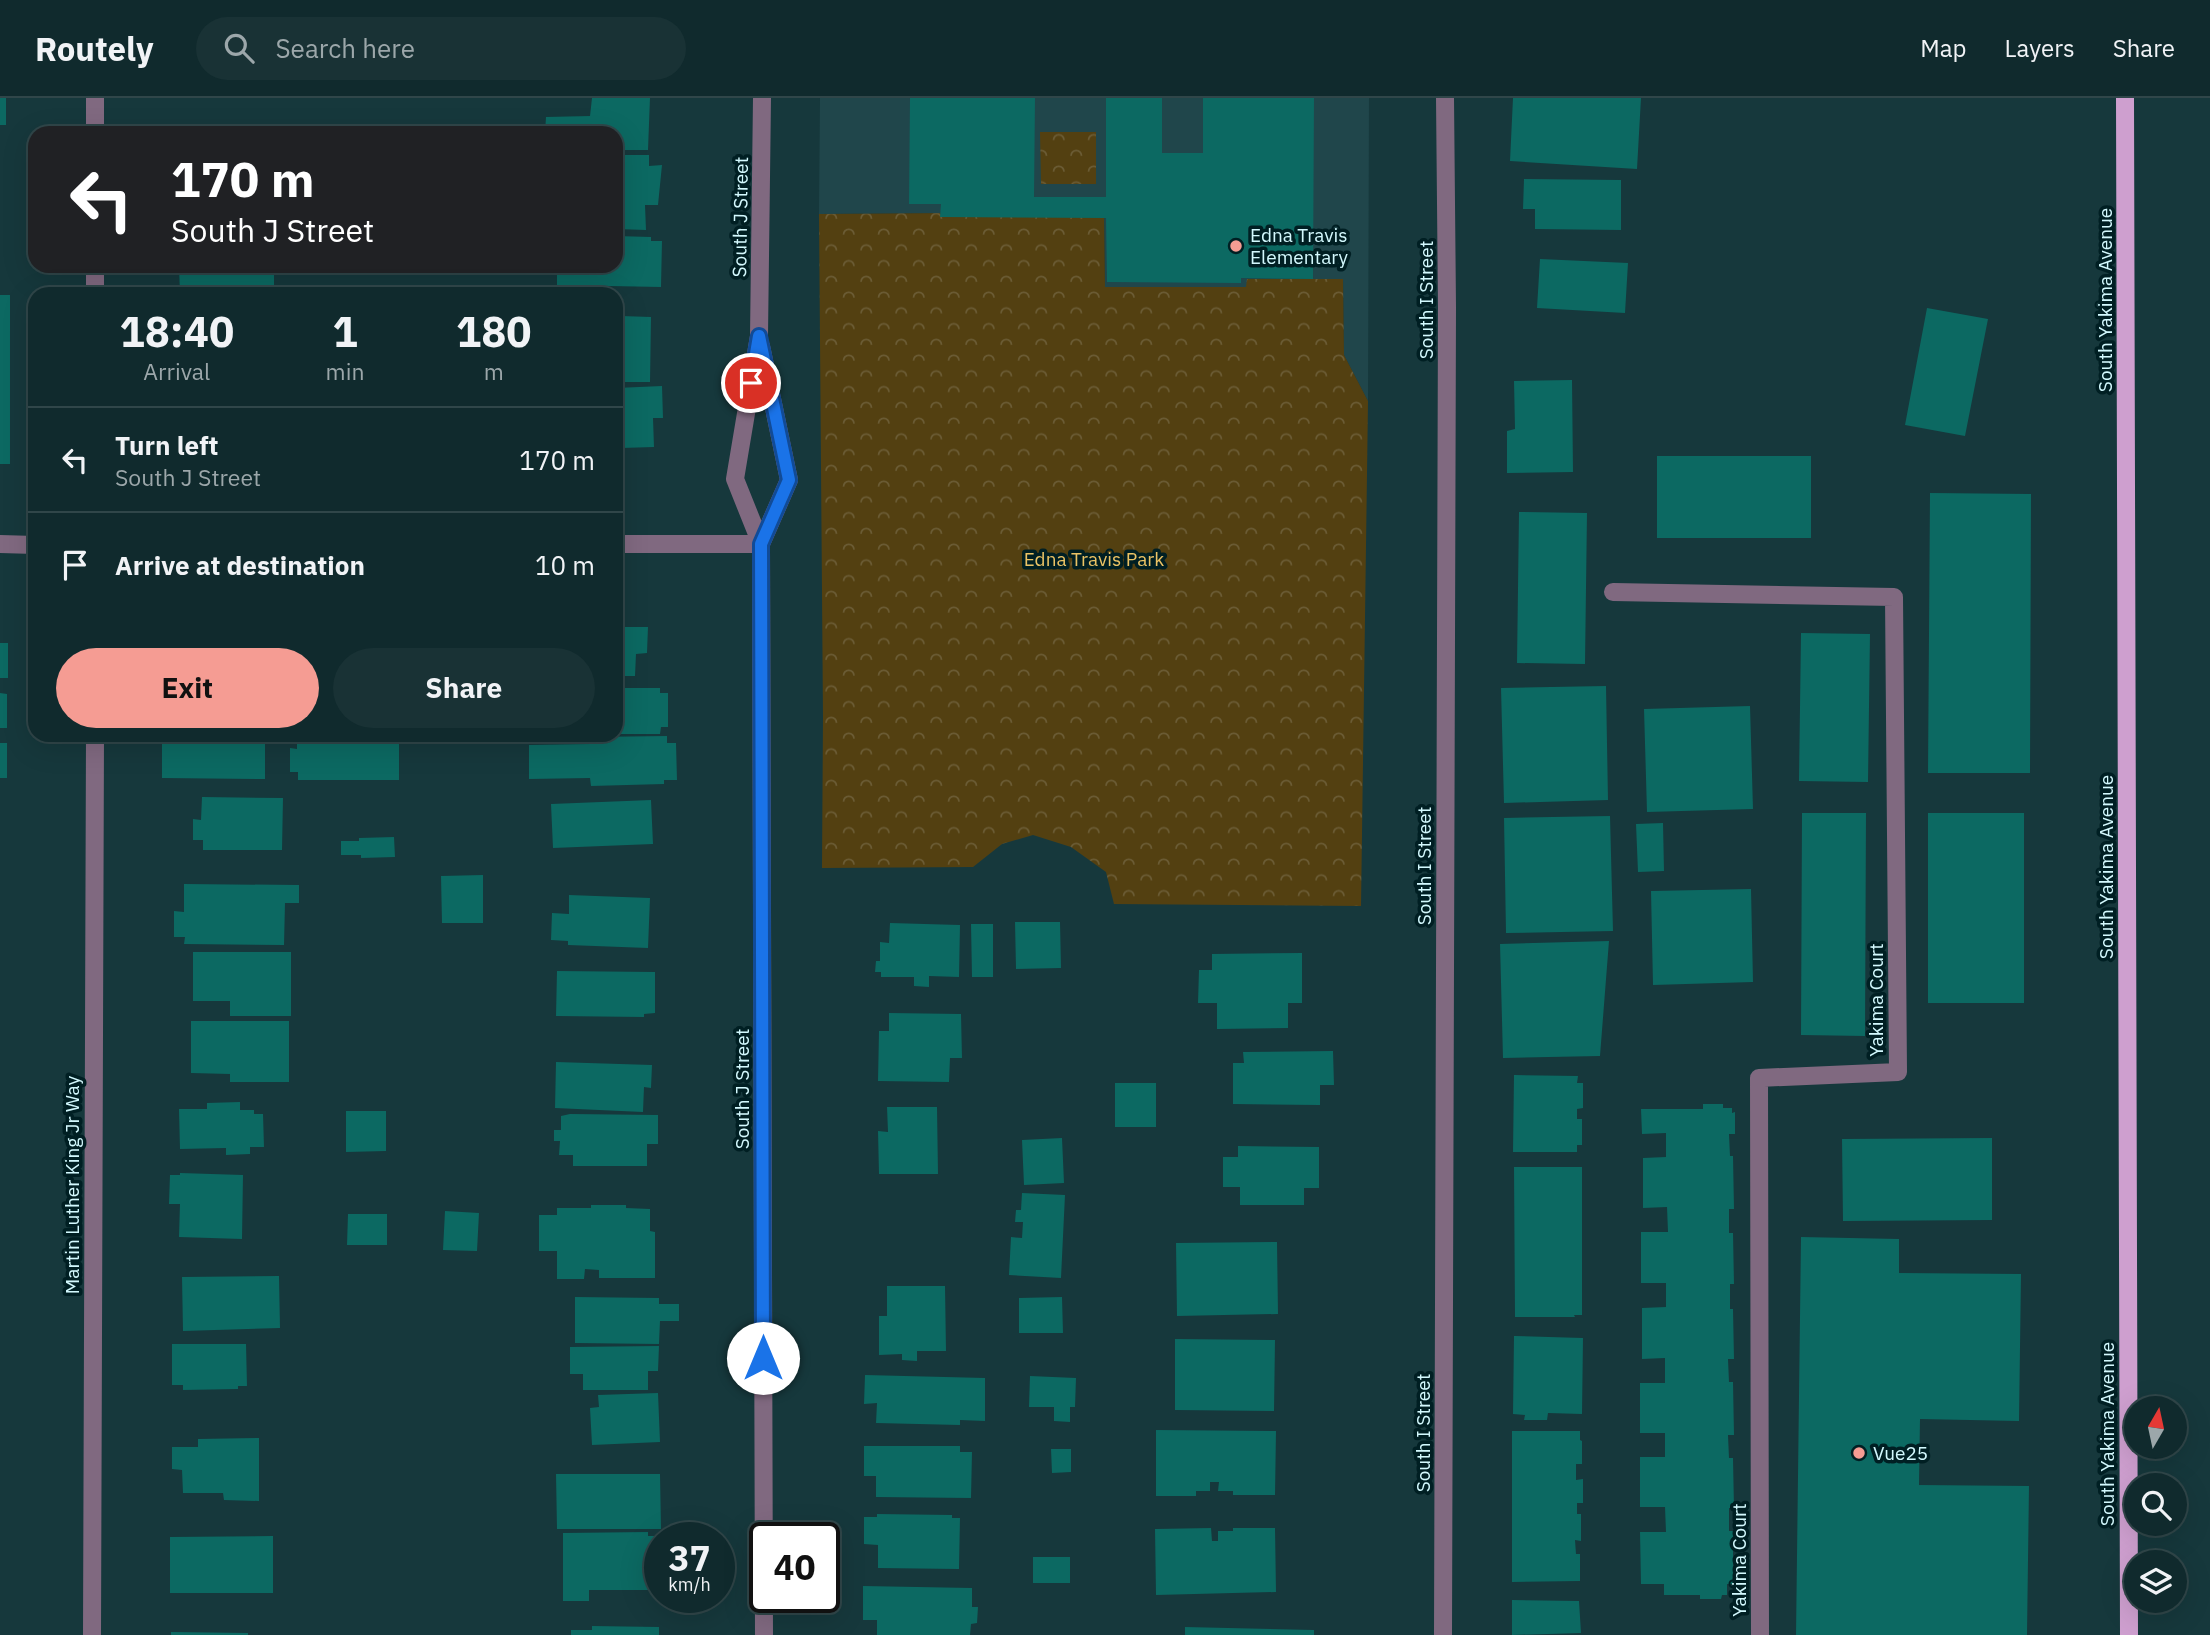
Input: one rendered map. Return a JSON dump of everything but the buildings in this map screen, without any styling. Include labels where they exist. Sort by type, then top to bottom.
[{"type":"main road","name":"South Yakima Avenue","points":[[2125,98],[2129,1635]]},
{"type":"street","points":[[95,98],[95,126]]},
{"type":"street","name":"South J Street","points":[[762,98],[759,336],[735,479],[761,544],[764,1635]]},
{"type":"street","name":"South I Street","points":[[1443,1635],[1447,307],[1445,98]]},
{"type":"street","name":"South J Street","points":[[759,336],[789,480],[761,544]]},
{"type":"street","points":[[0,544],[28,545]]},
{"type":"street","points":[[623,544],[761,544]]},
{"type":"street","name":"Yakima Court","points":[[1613,592],[1894,597],[1898,1072],[1759,1078],[1760,1635]]},
{"type":"street","name":"Martin Luther King Jr Way","points":[[92,1635],[95,742]]},
{"type":"shaded area","name":"Edna Travis Elementary","points":[[820,98],[1369,98],[1368,401],[1344,355],[1343,279],[1247,280],[1247,287],[1105,287],[1104,212],[819,214]]},
{"type":"green space","points":[[1040,132],[1096,132],[1096,184],[1041,184]]},
{"type":"green space","name":"Edna Travis Park","points":[[1104,212],[1105,287],[1246,287],[1247,279],[1343,279],[1344,355],[1368,401],[1361,906],[1114,904],[1106,872],[1071,847],[1033,835],[1002,844],[973,867],[822,868],[819,214]]},
{"type":"place","name":"Edna Travis Elementary","points":[[1236,246]]},
{"type":"place","name":"Vue25","points":[[1859,1453]]},
{"type":"route","points":[[751,383],[759,336],[789,480],[761,544],[763,1358]]}]
